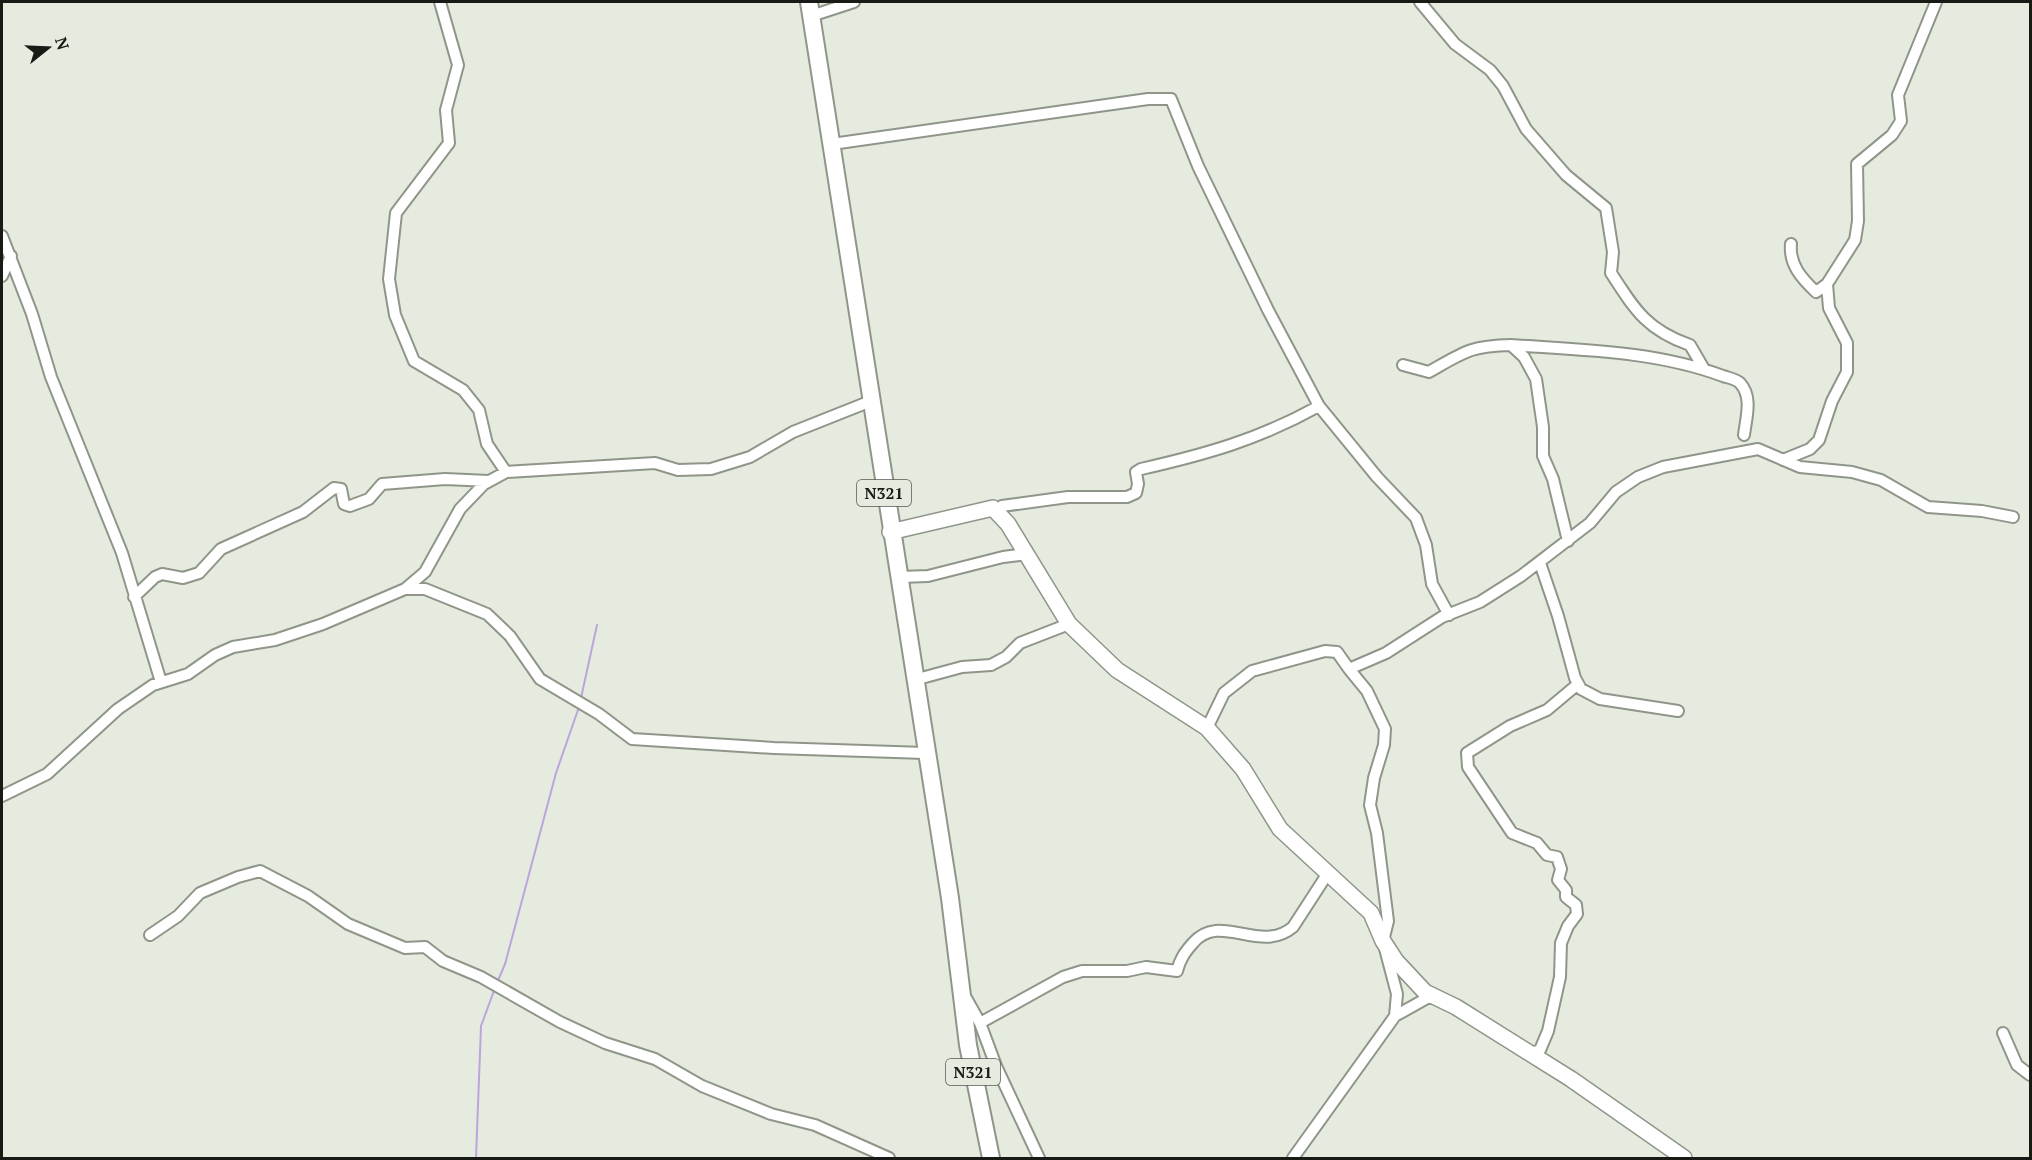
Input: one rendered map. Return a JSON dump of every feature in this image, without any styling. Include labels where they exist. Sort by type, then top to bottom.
[{"type":"main road","name":"N321","points":[[810,9],[872,401],[890,532],[900,577],[925,753],[950,898],[959,985],[977,1097],[991,1158]]},
{"type":"street","points":[[440,2],[456,48],[458,65],[446,110],[449,143],[396,213],[389,279],[395,315],[414,361],[463,390],[479,410],[487,444],[506,472]]},
{"type":"street","points":[[810,9],[854,2]]},
{"type":"street","points":[[1420,2],[1455,45],[1490,70],[1503,86],[1526,129],[1566,175],[1606,208],[1613,252],[1611,273],[1646,321],[1664,336],[1690,345],[1704,369]]},
{"type":"street","points":[[1791,244],[1790,257],[1809,286],[1816,291],[1827,284],[1855,240],[1858,221],[1857,164],[1892,135],[1901,121],[1898,95],[1936,2]]},
{"type":"street","points":[[832,144],[1137,101],[1171,99],[1197,166],[1268,310],[1319,406],[1377,477],[1416,518],[1426,545],[1432,584],[1449,615]]},
{"type":"street","points":[[2,236],[11,256],[51,377],[122,553],[161,682]]},
{"type":"street","points":[[2,276],[11,256]]},
{"type":"street","points":[[1783,460],[1810,449],[1819,440],[1832,401],[1847,372],[1847,343],[1829,308],[1827,284]]},
{"type":"street","points":[[1511,345],[1524,357],[1536,379],[1543,427],[1543,456],[1553,479],[1568,541]]},
{"type":"street","points":[[1403,365],[1429,372],[1468,349],[1511,345],[1630,354],[1704,369],[1738,381],[1746,392],[1748,405],[1744,435]]},
{"type":"street","points":[[2,796],[47,774],[118,709],[161,682],[188,674],[215,655],[233,647],[275,640],[323,624],[405,589],[425,572],[460,509],[489,481],[506,472],[655,463],[678,470],[711,469],[750,457],[793,432],[872,401]]},
{"type":"street","points":[[1002,507],[1068,497],[1127,497],[1136,493],[1138,484],[1136,472],[1141,469],[1201,455],[1267,434],[1319,406]]},
{"type":"street","points":[[1349,669],[1386,654],[1449,615],[1480,602],[1540,563],[1590,524],[1617,492],[1638,477],[1663,467],[1758,449],[1808,468],[1871,476],[1928,507],[1982,511],[2013,517]]},
{"type":"street","points":[[134,597],[155,576],[162,574],[183,578],[200,573],[221,549],[303,512],[334,488],[341,489],[344,504],[350,506],[369,499],[382,484],[445,479],[489,481]]},
{"type":"street","points":[[890,532],[993,508],[1008,524],[1069,624],[1117,670],[1207,728],[1243,769],[1280,829],[1371,913],[1383,941],[1397,994],[1395,1016]]},
{"type":"street","points":[[900,577],[928,576],[1003,557],[1027,554]]},
{"type":"street","points":[[1540,563],[1581,689],[1600,699],[1678,711]]},
{"type":"street","points":[[405,589],[425,589],[488,614],[510,636],[540,679],[599,714],[632,739],[774,748],[925,753]]},
{"type":"street","points":[[914,680],[962,667],[991,665],[1006,657],[1020,643],[1069,624]]},
{"type":"street","points":[[1207,728],[1224,693],[1256,669],[1324,651],[1337,652],[1367,691],[1385,729],[1384,745],[1374,778],[1370,805],[1377,833],[1388,921],[1383,941],[1396,961],[1425,992],[1599,1098],[1684,1158]]},
{"type":"street","points":[[1529,1054],[1540,1050],[1548,1032],[1560,977],[1561,943],[1568,926],[1577,914],[1576,905],[1566,897],[1566,890],[1558,880],[1561,870],[1557,857],[1547,855],[1537,843],[1512,833],[1468,767],[1467,753],[1510,726],[1547,710],[1578,684]]},
{"type":"street","points":[[150,935],[178,916],[200,893],[238,877],[260,871],[308,896],[348,924],[405,948],[425,947],[443,961],[481,977],[560,1022],[605,1042],[656,1059],[702,1086],[771,1114],[815,1125],[889,1158]]},
{"type":"street","points":[[980,1023],[1063,977],[1082,971],[1127,971],[1146,967],[1177,971],[1182,955],[1198,936],[1209,930],[1217,929],[1259,939],[1286,933],[1293,927],[1328,873]]},
{"type":"street","name":"N321","points":[[959,985],[980,1023],[996,1066],[1039,1158]]},
{"type":"street","points":[[1293,1158],[1395,1016],[1428,997],[1441,1000]]},
{"type":"street","points":[[2003,1033],[2017,1065],[2031,1075]]},
{"type":"waterway","points":[[581,698],[597,625]]},
{"type":"waterway","points":[[497,983],[505,964],[556,773],[579,707]]},
{"type":"waterway","points":[[476,1158],[481,1026],[495,988]]}]
